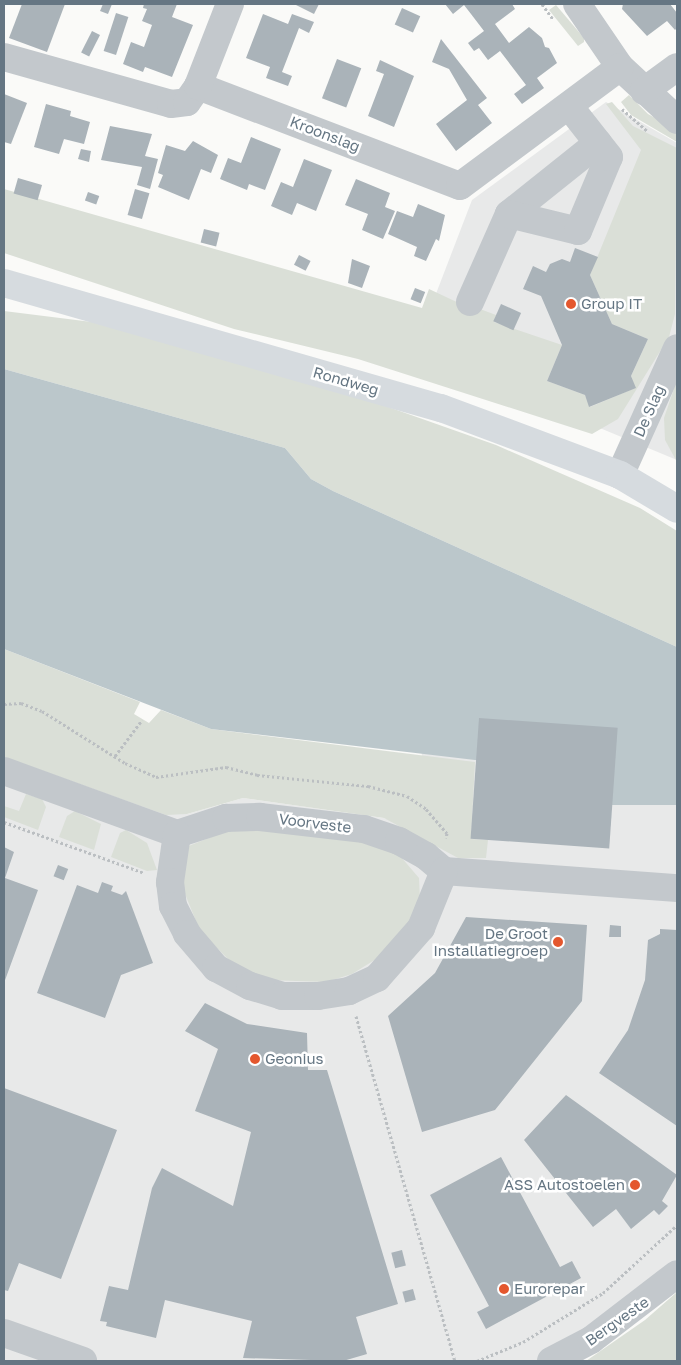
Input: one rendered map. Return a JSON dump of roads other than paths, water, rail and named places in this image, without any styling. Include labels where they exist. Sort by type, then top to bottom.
[{"type":"main road","name":"Rondweg","points":[[4,283],[441,408],[620,475],[677,509]]},
{"type":"street","points":[[4,57],[171,104],[188,102],[198,86],[230,4]]},
{"type":"street","points":[[577,4],[620,67],[677,120]]},
{"type":"street","name":"Kroonslag","points":[[198,86],[460,186],[620,67]]},
{"type":"street","points":[[644,91],[677,67]]},
{"type":"street","points":[[509,214],[578,231],[609,157],[569,106]]},
{"type":"street","points":[[470,302],[509,214],[598,144]]},
{"type":"street","name":"De Slag","points":[[620,475],[677,348]]},
{"type":"street","points":[[4,770],[178,834],[170,882],[173,906],[187,934],[216,968],[250,986],[282,996],[318,996],[349,991],[377,978],[404,952],[421,928],[444,871],[677,888]]},
{"type":"street","name":"Voorveste","points":[[178,834],[210,821],[260,816],[364,829],[399,841],[426,856],[444,871]]},
{"type":"street","name":"Bergveste","points":[[552,1361],[591,1340],[677,1274]]},
{"type":"street","points":[[4,1333],[83,1361]]},
{"type":"place","name":"Group IT","points":[[571,304]]},
{"type":"place","name":"De Groot Installatiegroep","points":[[558,942]]},
{"type":"place","name":"Geonius","points":[[255,1059]]},
{"type":"place","name":"ASS Autostoelen","points":[[635,1185]]},
{"type":"place","name":"Eurorepar","points":[[504,1289]]}]
